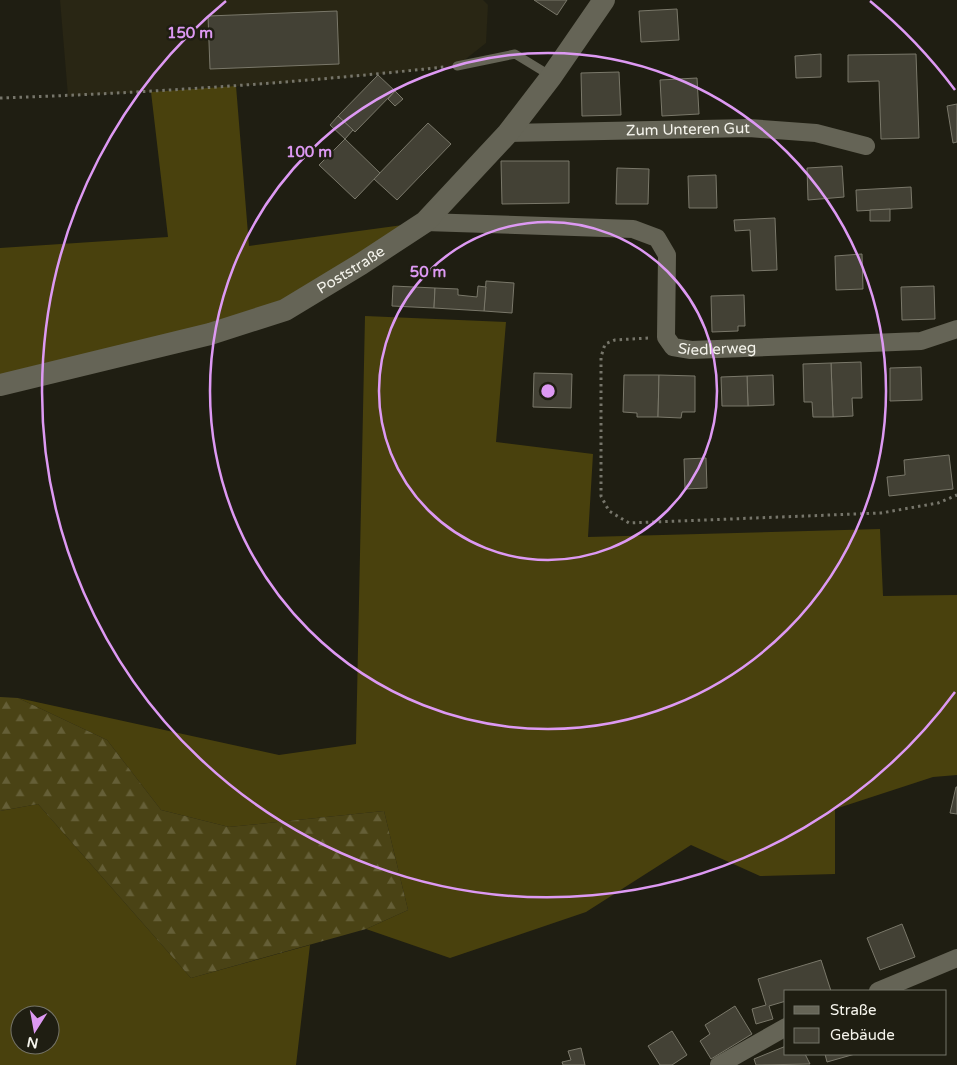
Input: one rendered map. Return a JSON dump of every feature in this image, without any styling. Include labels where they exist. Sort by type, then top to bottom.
[{"type":"street","name":"Poststraße","points":[[0,385],[210,334],[285,310],[361,264],[425,222],[508,133],[551,76],[604,0]]},
{"type":"street","name":"Zum Unteren Gut","points":[[508,133],[749,128],[816,133],[866,146]]},
{"type":"street","name":"Siedlerweg","points":[[425,222],[633,229],[657,238],[667,255],[666,337],[673,347],[691,350],[922,341],[957,329]]},
{"type":"street","points":[[880,990],[957,958]]},
{"type":"street","points":[[719,1065],[784,1028]]},
{"type":"lane","points":[[457,66],[515,54],[551,76]]},
{"type":"path","points":[[0,98],[326,80],[457,66]]},
{"type":"path","points":[[666,337],[615,340],[605,344],[601,357],[601,496],[608,510],[629,523],[881,513],[938,504],[957,495]]},
{"type":"shaded area","points":[[60,0],[483,0],[488,5],[486,43],[457,66],[326,80],[68,96]]},
{"type":"shaded area","points":[[236,86],[249,246],[425,222],[285,310],[0,385],[0,248],[168,237],[151,92]]},
{"type":"shaded area","points":[[365,316],[506,322],[496,442],[593,454],[588,537],[880,529],[883,596],[957,595],[957,775],[933,777],[835,809],[835,874],[760,876],[691,845],[586,912],[450,958],[366,929],[408,910],[384,811],[229,827],[161,810],[107,740],[18,698],[279,755],[356,744]]},
{"type":"shaded area","points":[[38,804],[191,978],[310,945],[296,1065],[0,1065],[0,811]]},
{"type":"green space","points":[[0,697],[18,698],[107,740],[161,810],[229,827],[384,811],[408,910],[366,929],[191,978],[38,804],[0,811]]},
{"type":"building","points":[[534,0],[567,0],[557,15]]},
{"type":"building","points":[[677,9],[679,40],[641,42],[639,11]]},
{"type":"building","points":[[337,11],[339,64],[210,69],[208,16]]},
{"type":"building","points":[[821,54],[821,77],[796,78],[795,56]]},
{"type":"building","points":[[916,54],[919,138],[881,139],[879,81],[848,82],[848,55]]},
{"type":"building","points":[[619,72],[621,115],[582,116],[581,73]]},
{"type":"building","points":[[378,75],[395,91],[355,132],[338,116]]},
{"type":"building","points":[[697,78],[699,114],[662,116],[660,80]]},
{"type":"building","points":[[395,91],[403,99],[395,106],[388,99]]},
{"type":"building","points":[[957,104],[957,142],[953,143],[947,106]]},
{"type":"building","points":[[338,116],[353,130],[345,139],[330,125]]},
{"type":"building","points":[[428,123],[451,144],[397,200],[374,179]]},
{"type":"building","points":[[345,139],[380,173],[355,199],[319,165]]},
{"type":"building","points":[[501,161],[569,161],[569,203],[502,204]]},
{"type":"building","points":[[842,166],[844,197],[808,200],[807,168]]},
{"type":"building","points":[[617,168],[649,169],[648,204],[616,204]]},
{"type":"building","points":[[716,175],[717,208],[689,208],[688,176]]},
{"type":"building","points":[[911,187],[912,208],[857,211],[856,190]]},
{"type":"building","points":[[890,209],[890,221],[870,221],[870,210]]},
{"type":"building","points":[[775,218],[777,270],[752,271],[750,230],[735,231],[734,220]]},
{"type":"building","points":[[862,254],[863,289],[836,290],[835,256]]},
{"type":"building","points":[[486,281],[514,283],[512,313],[484,311]]},
{"type":"building","points":[[393,286],[435,288],[434,308],[392,306]]},
{"type":"building","points":[[478,286],[486,287],[484,311],[434,308],[435,288],[458,289],[458,295],[477,297]]},
{"type":"building","points":[[934,286],[935,319],[902,320],[901,287]]},
{"type":"building","points":[[744,295],[745,326],[738,326],[738,331],[712,332],[711,296]]},
{"type":"building","points":[[861,362],[862,398],[852,398],[853,416],[833,417],[831,363]]},
{"type":"building","points":[[831,363],[833,417],[813,417],[812,402],[804,402],[803,364]]},
{"type":"building","points":[[921,367],[922,400],[890,401],[890,368]]},
{"type":"building","points":[[534,373],[572,374],[571,408],[533,407]]},
{"type":"building","points":[[624,375],[659,375],[658,417],[637,417],[637,413],[623,412]]},
{"type":"building","points":[[659,375],[695,376],[695,412],[682,412],[681,418],[658,417]]},
{"type":"building","points":[[773,375],[774,405],[748,406],[747,376]]},
{"type":"building","points":[[747,376],[748,406],[722,406],[721,377]]},
{"type":"building","points":[[949,455],[953,489],[889,496],[887,477],[905,475],[904,460]]},
{"type":"building","points":[[706,458],[707,488],[685,489],[684,459]]},
{"type":"building","points":[[957,787],[957,814],[950,813]]},
{"type":"building","points":[[902,924],[915,957],[880,970],[867,938]]},
{"type":"building","points":[[821,960],[831,990],[784,990],[784,1002],[769,1006],[773,1019],[756,1024],[752,1009],[766,1005],[758,979]]},
{"type":"building","points":[[735,1006],[752,1034],[711,1059],[700,1041],[710,1034],[705,1025]]},
{"type":"building","points":[[672,1031],[687,1055],[672,1065],[660,1065],[648,1046]]},
{"type":"building","points":[[784,1047],[784,1055],[806,1055],[810,1064],[756,1065],[754,1059]]},
{"type":"building","points":[[581,1048],[585,1065],[563,1065],[562,1062],[571,1060],[568,1051]]},
{"type":"building","points":[[825,1055],[852,1055],[827,1062]]}]
